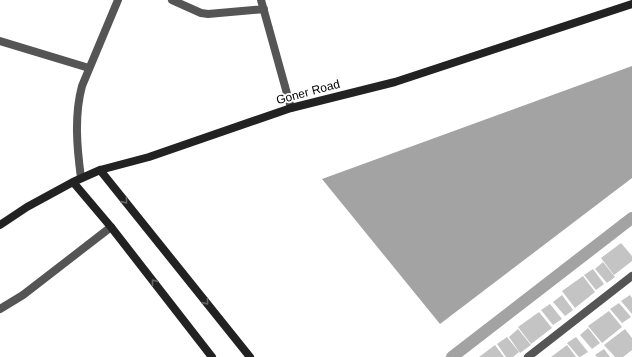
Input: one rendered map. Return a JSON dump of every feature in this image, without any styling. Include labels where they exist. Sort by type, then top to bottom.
[{"type":"street","points":[[81,178],[77,150],[79,96],[89,68],[118,0]]},
{"type":"street","points":[[172,0],[201,13],[208,14],[264,9]]},
{"type":"street","points":[[261,0],[291,108]]},
{"type":"street","name":"Goner Road","points":[[0,225],[27,207],[73,182],[100,170],[149,157],[291,108],[395,82],[632,4]]},
{"type":"street","points":[[0,41],[89,68]]},
{"type":"street","points":[[100,170],[250,357]]},
{"type":"street","points":[[73,182],[212,357]]},
{"type":"street","points":[[0,309],[23,295],[110,227]]},
{"type":"street","points":[[528,357],[632,276]]},
{"type":"shaded area","points":[[632,66],[632,178],[440,324],[322,179]]},
{"type":"building","points":[[621,243],[632,256],[632,261],[614,275],[601,258]]},
{"type":"building","points":[[603,262],[615,277],[607,283],[595,269]]},
{"type":"building","points":[[593,269],[604,284],[596,290],[584,275]]},
{"type":"building","points":[[583,276],[595,292],[575,308],[562,291]]},
{"type":"building","points":[[562,295],[573,310],[565,316],[553,302]]},
{"type":"building","points":[[630,295],[632,298],[632,314],[621,301]]},
{"type":"building","points":[[619,303],[631,317],[622,323],[610,309]]},
{"type":"building","points":[[550,304],[562,319],[553,325],[541,310]]},
{"type":"building","points":[[609,311],[622,327],[602,343],[588,326]]},
{"type":"building","points":[[539,312],[552,328],[531,344],[518,327]]},
{"type":"building","points":[[588,328],[600,343],[592,349],[580,335]]},
{"type":"building","points":[[518,329],[531,345],[520,353],[509,337]]},
{"type":"building","points":[[625,329],[632,338],[632,350],[623,357],[615,357],[604,345]]},
{"type":"building","points":[[507,337],[519,352],[513,357],[506,357],[497,344]]},
{"type":"building","points":[[576,337],[588,352],[580,357],[567,343]]},
{"type":"building","points":[[495,345],[504,357],[479,357]]},
{"type":"building","points":[[567,345],[576,357],[551,357]]},
{"type":"building","points":[[604,349],[610,357],[597,357],[595,355]]},
{"type":"waterway","points":[[452,357],[632,218]]}]
